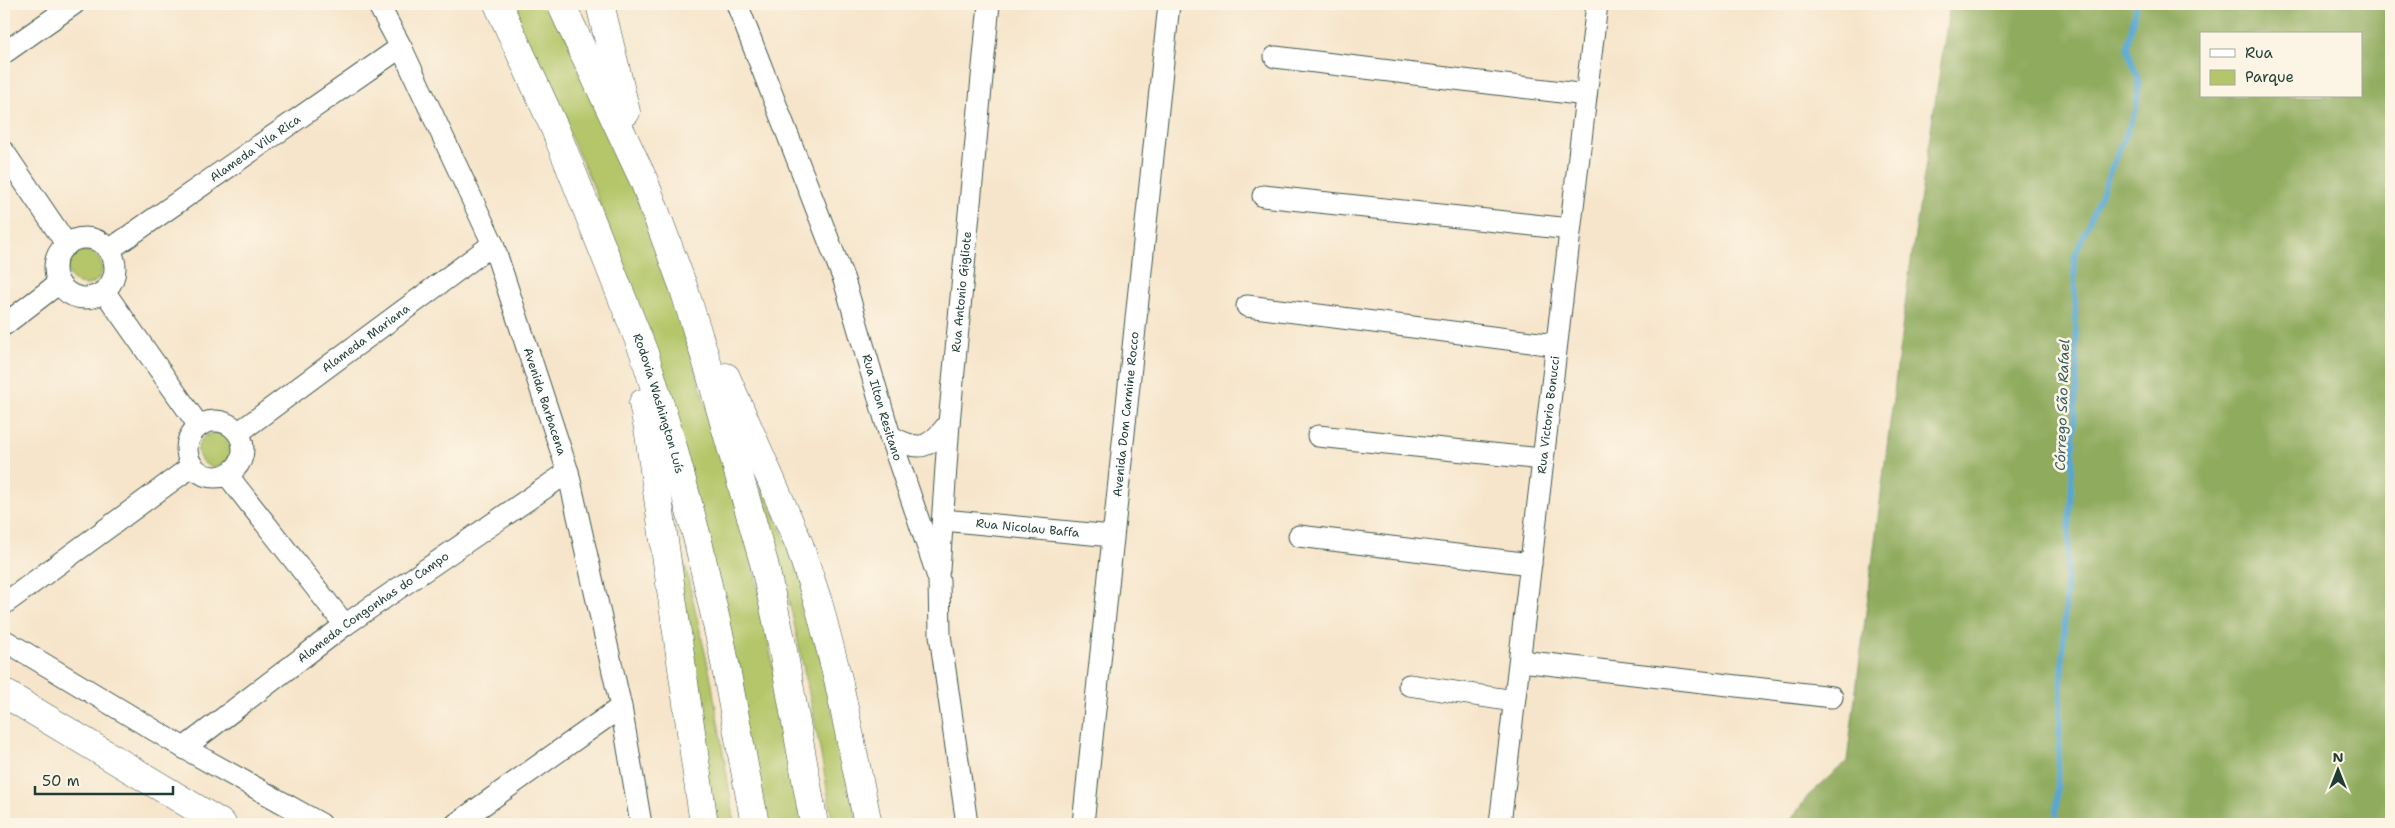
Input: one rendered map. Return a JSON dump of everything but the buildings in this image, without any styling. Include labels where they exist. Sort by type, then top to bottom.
[{"type":"main road","name":"Rodovia Washington Luís","points":[[498,4],[555,129],[644,353],[696,532],[722,647],[755,824]]},
{"type":"main road","points":[[561,4],[644,181],[683,286],[708,366],[764,563],[781,639],[814,824]]},
{"type":"main road","points":[[600,4],[644,181]]},
{"type":"main road","points":[[608,266],[650,434],[704,824]]},
{"type":"main road","points":[[683,286],[732,391],[799,544],[824,624],[868,824]]},
{"type":"main road","points":[[4,693],[222,824]]},
{"type":"street","points":[[4,53],[74,4]]},
{"type":"street","name":"Avenida Barbacena","points":[[378,4],[401,47],[493,244],[568,472],[621,707],[641,824]]},
{"type":"street","name":"Rua Ilton Resitano","points":[[737,4],[844,280],[890,436],[939,580],[940,635],[967,824]]},
{"type":"street","name":"Rua Antonio Gigliote","points":[[939,580],[949,423],[989,4]]},
{"type":"street","name":"Avenida Dom Carmine Rocco","points":[[1083,824],[1169,4]]},
{"type":"street","name":"Rua Victorio Bonucci","points":[[1500,824],[1514,701],[1521,660],[1555,345],[1597,4]]},
{"type":"street","name":"Alameda Vila Rica","points":[[109,250],[401,47]]},
{"type":"street","points":[[1275,57],[1586,95]]},
{"type":"street","points":[[4,152],[67,245]]},
{"type":"street","points":[[1263,196],[1570,229]]},
{"type":"street","points":[[75,240],[93,240],[109,250],[116,267],[111,284],[104,291],[96,296],[78,297],[69,293],[59,284],[56,270],[57,260],[59,252],[67,245],[75,240]]},
{"type":"street","name":"Alameda Mariana","points":[[238,433],[493,244]]},
{"type":"street","points":[[4,325],[59,284]]},
{"type":"street","points":[[104,291],[199,426]]},
{"type":"street","points":[[1247,306],[1555,345]]},
{"type":"street","points":[[206,422],[224,422],[238,433],[244,449],[242,458],[235,470],[228,476],[206,476],[192,466],[188,458],[188,440],[199,426],[206,422]]},
{"type":"street","points":[[890,436],[907,446],[926,446],[938,437],[949,423]]},
{"type":"street","points":[[1318,436],[1542,459]]},
{"type":"street","points":[[4,604],[192,466]]},
{"type":"street","name":"Alameda Congonhas do Campo","points":[[184,748],[345,625],[568,472]]},
{"type":"street","points":[[228,476],[345,625]]},
{"type":"street","name":"Rua Nicolau Baffa","points":[[942,520],[1112,536]]},
{"type":"street","points":[[1299,536],[1531,564]]},
{"type":"street","points":[[4,640],[184,748],[321,824]]},
{"type":"street","points":[[1521,660],[1832,697]]},
{"type":"street","points":[[1409,685],[1514,701]]},
{"type":"street","points":[[456,824],[621,707]]},
{"type":"green space","points":[[509,4],[552,4],[636,196],[672,293],[752,559],[804,824],[766,824],[648,333],[592,183]]},
{"type":"green space","points":[[1950,4],[2391,4],[2391,824],[1788,824],[1808,796],[1847,761],[1909,274]]},
{"type":"green space","points":[[85,251],[92,252],[97,256],[101,261],[101,275],[97,280],[92,284],[85,285],[78,284],[73,280],[69,275],[68,268],[69,261],[73,256],[78,252]]},
{"type":"green space","points":[[215,433],[222,434],[227,438],[231,443],[231,457],[227,462],[222,466],[215,467],[208,466],[203,462],[199,457],[198,450],[199,443],[203,438],[208,434]]},
{"type":"green space","points":[[758,475],[802,579],[858,824],[833,824],[800,649]]},
{"type":"green space","points":[[672,540],[686,569],[711,679],[735,824],[711,824]]},
{"type":"waterway","name":"Córrego São Rafael","points":[[2056,821],[2077,373],[2074,258],[2136,110],[2139,82],[2127,47],[2137,4]]}]
